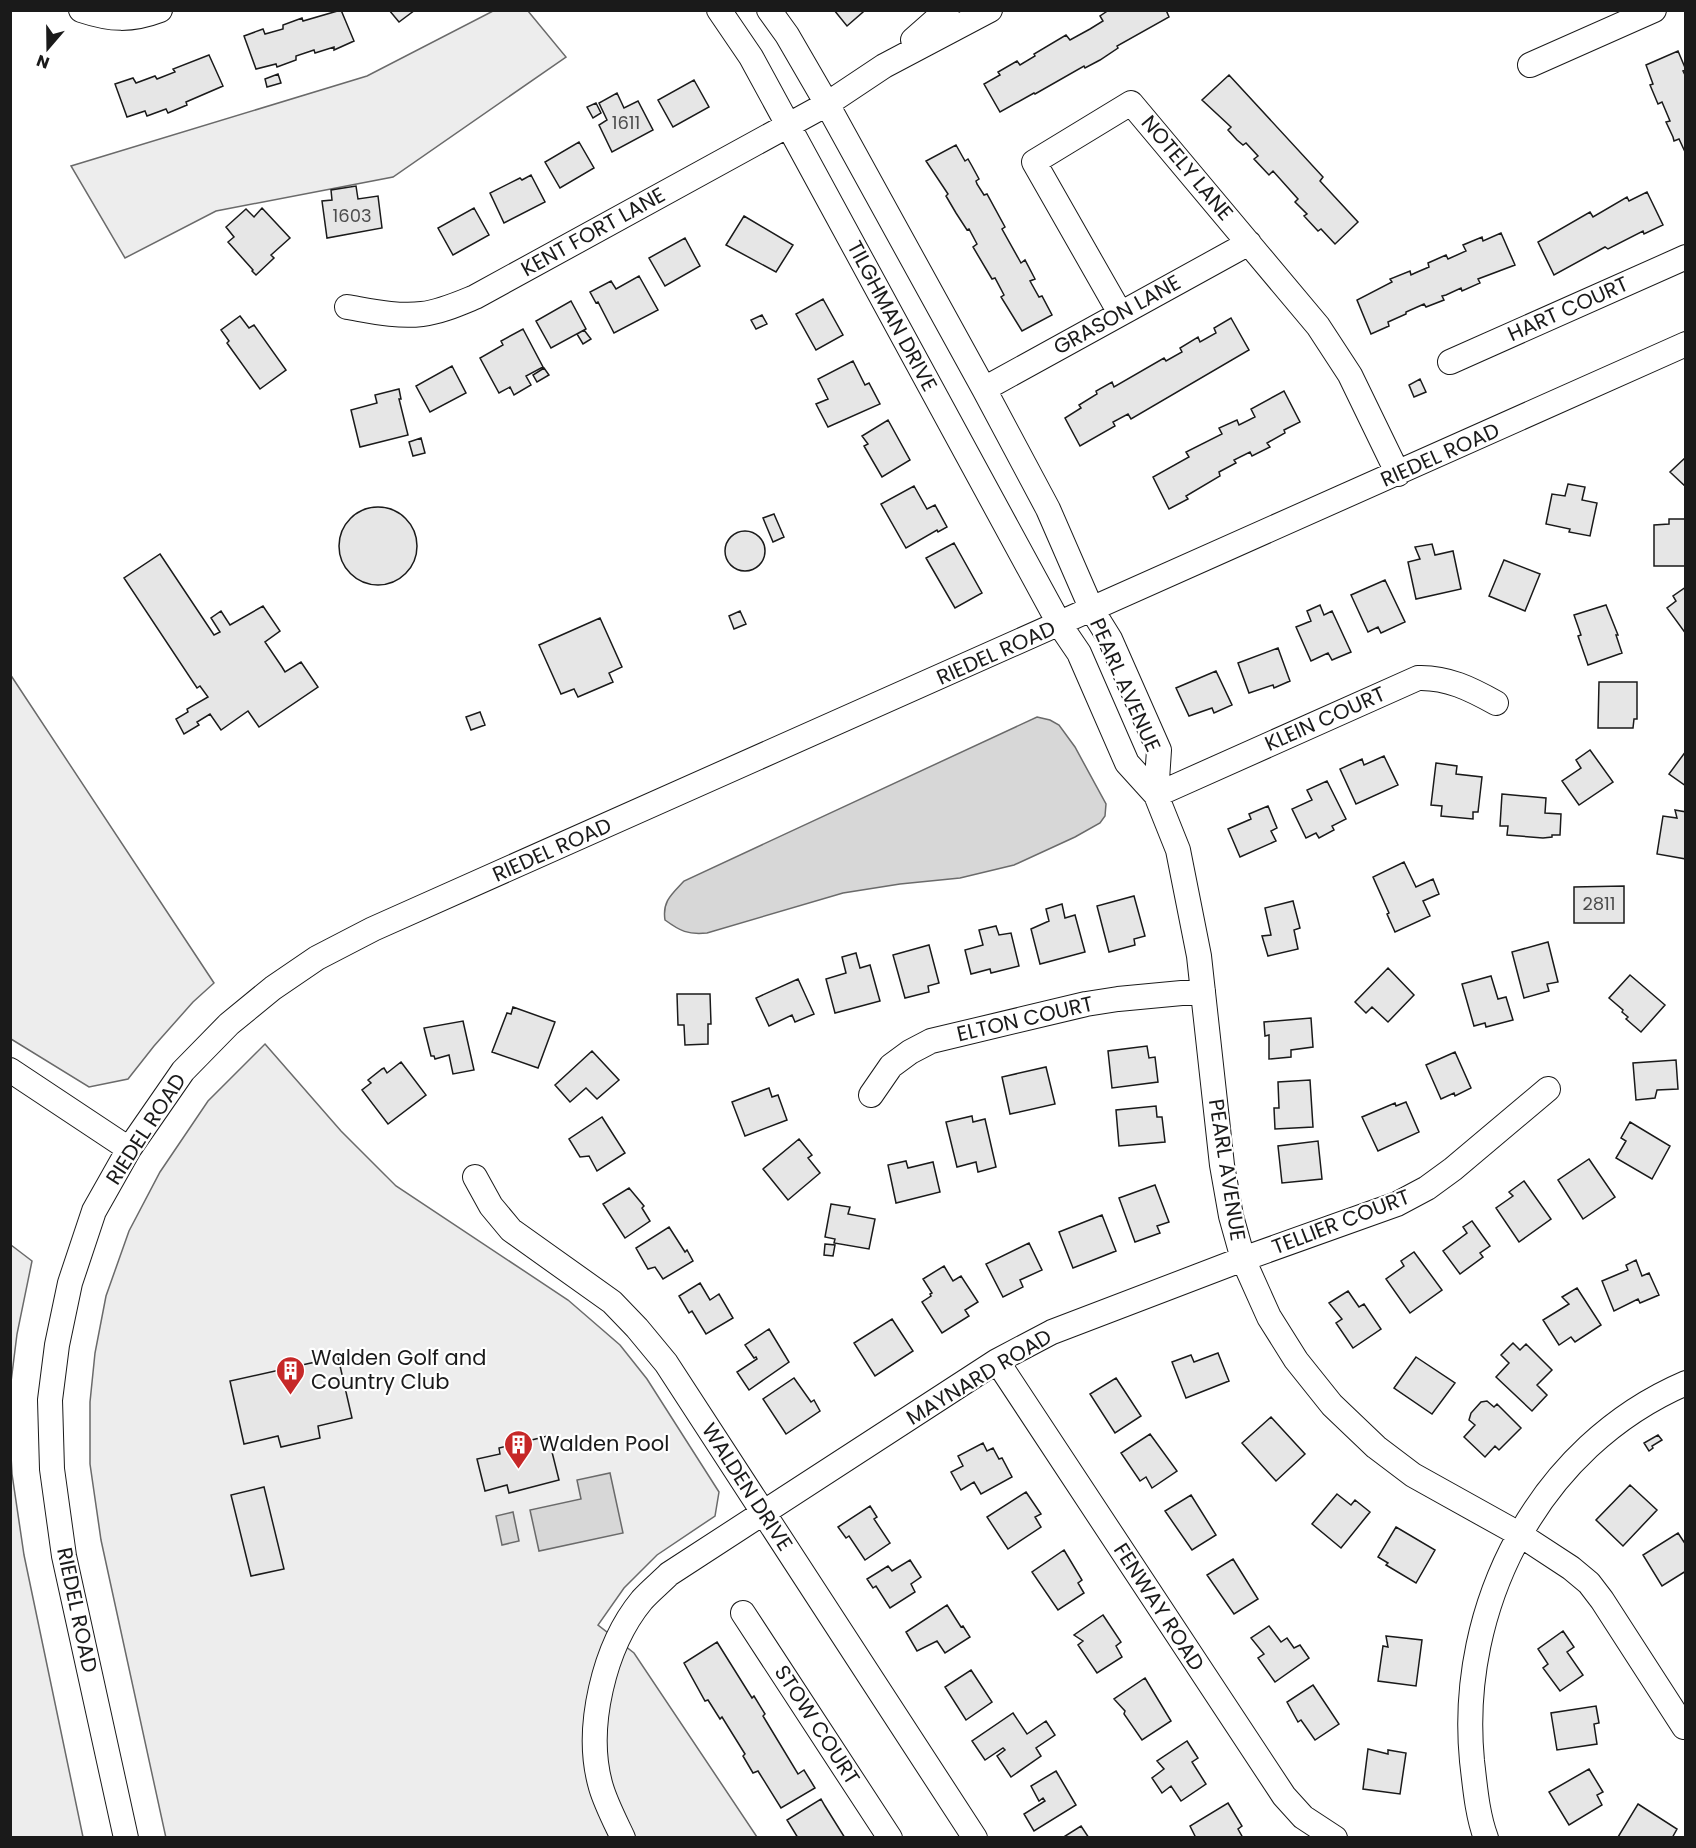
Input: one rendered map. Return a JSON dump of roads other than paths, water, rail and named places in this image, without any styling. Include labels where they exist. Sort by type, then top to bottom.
[{"type":"street","points":[[81,10],[104,18],[141,18],[160,10]]},
{"type":"street","name":"TILGHMAN DRIVE","points":[[719,10],[751,57],[1060,624]]},
{"type":"street","points":[[769,10],[788,36],[827,104],[984,389],[1048,509],[1092,610]]},
{"type":"street","points":[[884,66],[947,10]]},
{"type":"street","points":[[884,66],[990,10]]},
{"type":"street","points":[[1530,65],[1654,10]]},
{"type":"street","name":"KENT FORT LANE","points":[[347,307],[399,315],[422,314],[446,309],[475,297],[789,126],[884,66]]},
{"type":"street","name":"NOTELY LANE","points":[[1120,313],[1034,162],[1131,103],[1318,326],[1343,365],[1398,474]]},
{"type":"street","name":"GRASON LANE","points":[[984,389],[1249,243]]},
{"type":"street","name":"HART COURT","points":[[1450,362],[1686,257]]},
{"type":"street","name":"RIEDEL ROAD","points":[[126,1838],[64,1556],[52,1469],[50,1400],[57,1345],[69,1283],[94,1211],[129,1149],[183,1071],[229,1024],[273,988],[317,958],[374,929],[1686,344]]},
{"type":"street","name":"PEARL AVENUE","points":[[1092,610],[1110,639],[1159,750],[1156,795]]},
{"type":"street","name":"PEARL AVENUE","points":[[1060,624],[1079,653],[1127,763],[1156,795],[1178,850],[1199,956],[1222,1165],[1231,1216],[1243,1259],[1275,1326],[1296,1360],[1332,1405],[1376,1447],[1413,1475],[1519,1534],[1571,1568],[1589,1583],[1684,1727]]},
{"type":"street","name":"KLEIN COURT","points":[[1156,795],[1418,678],[1435,678],[1454,683],[1474,690],[1496,703]]},
{"type":"street","name":"ELTON COURT","points":[[871,1095],[891,1066],[910,1052],[931,1041],[1086,1004],[1203,991]]},
{"type":"street","points":[[10,1070],[129,1149]]},
{"type":"street","name":"TELLIER COURT","points":[[1243,1259],[1397,1204],[1427,1188],[1548,1089]]},
{"type":"street","name":"WALDEN DRIVE","points":[[475,1177],[491,1206],[511,1230],[612,1302],[638,1328],[666,1363],[975,1838]]},
{"type":"street","name":"MAYNARD ROAD","points":[[623,1838],[601,1786],[596,1757],[598,1702],[603,1676],[621,1634],[642,1600],[669,1574],[997,1361],[1052,1332],[1243,1259]]},
{"type":"street","name":"FENWAY ROAD","points":[[997,1361],[1284,1796],[1303,1817],[1335,1838]]},
{"type":"street","points":[[1480,1836],[1469,1732],[1473,1679],[1481,1630],[1498,1578],[1519,1534],[1566,1468],[1611,1425],[1670,1389],[1686,1383]]},
{"type":"street","name":"STOW COURT","points":[[743,1613],[891,1838]]},
{"type":"place","name":"Walden Golf and Country Club","points":[[290,1396]]},
{"type":"place","name":"Walden Pool","points":[[518,1470]]}]
